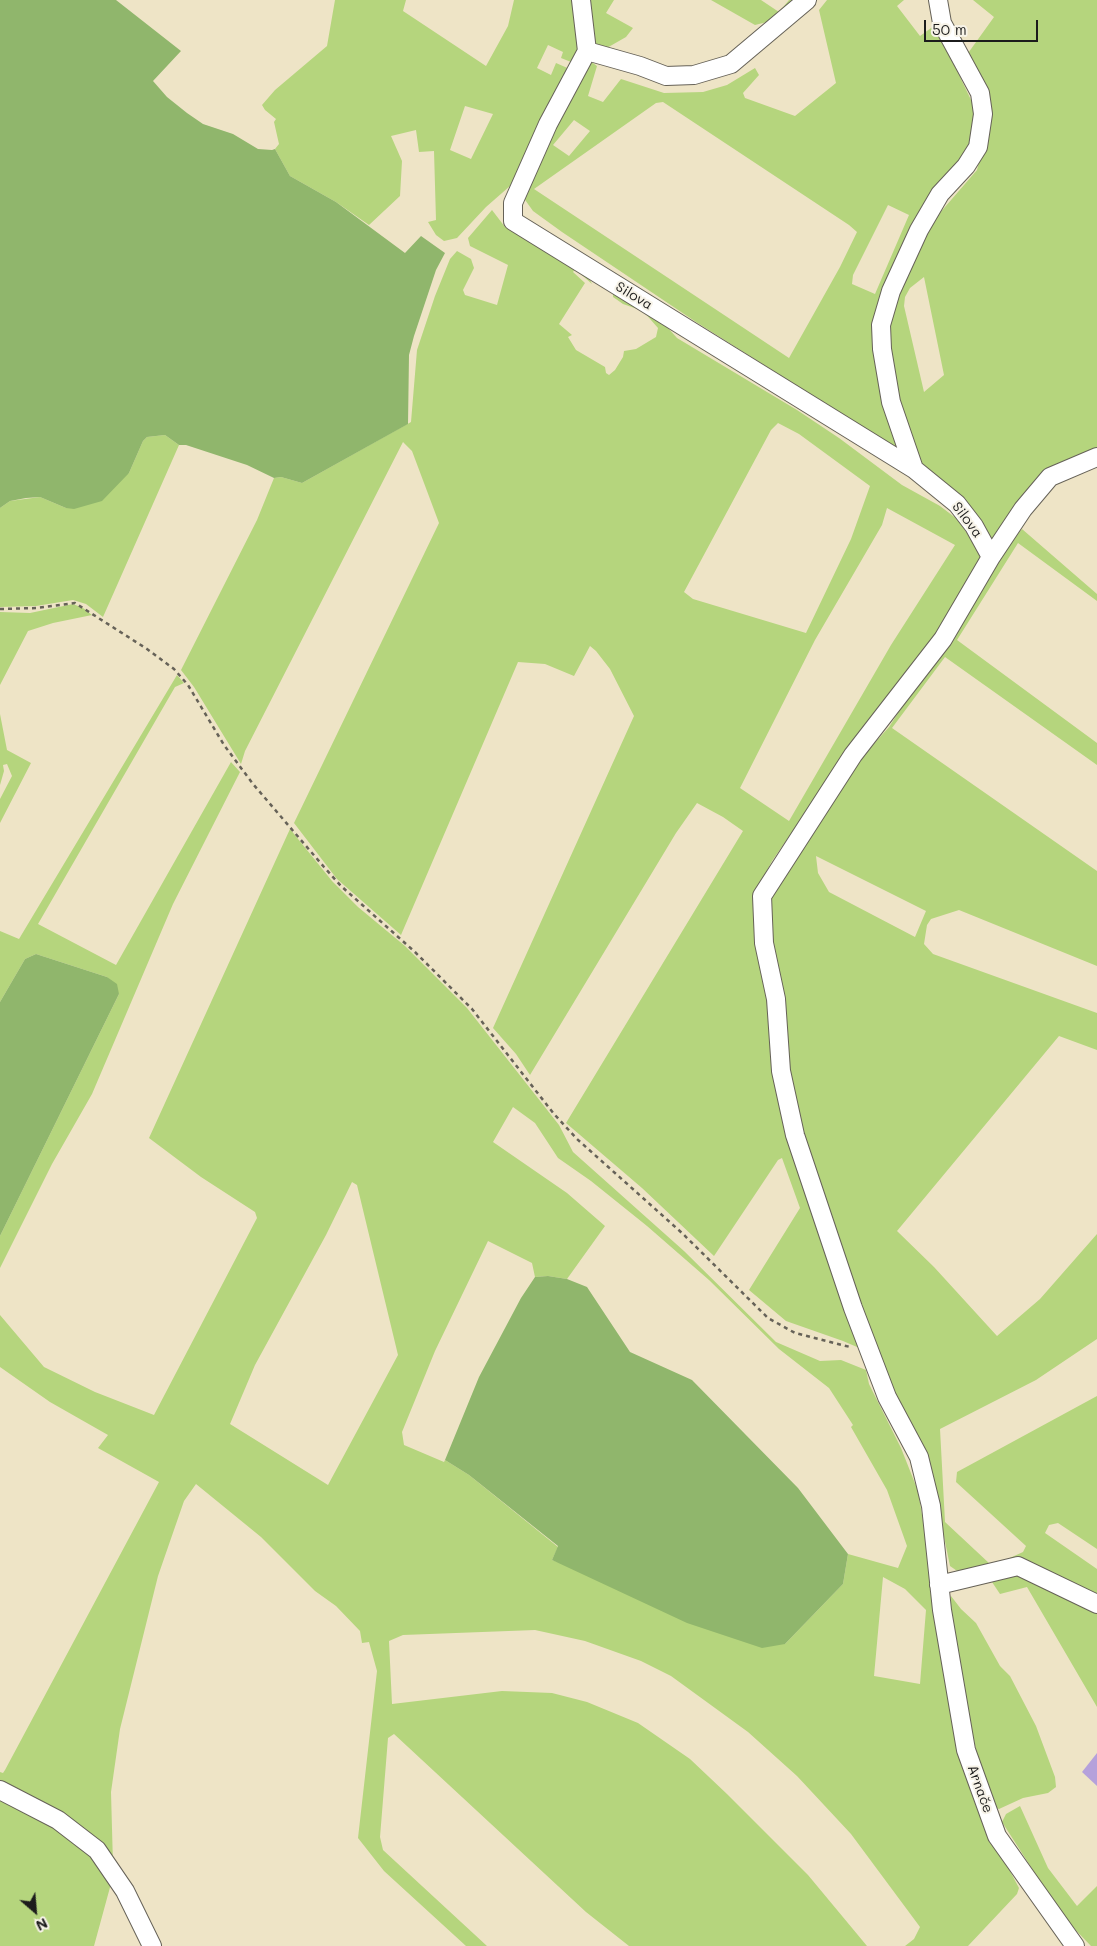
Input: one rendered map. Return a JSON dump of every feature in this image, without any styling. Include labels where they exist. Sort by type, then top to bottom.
[{"type":"street","points":[[581,0],[588,51],[640,66],[666,76],[694,75],[731,64],[808,0]]},
{"type":"street","points":[[914,470],[891,402],[880,325],[891,291],[919,230],[940,194],[966,166],[978,147],[983,114],[980,93],[942,23],[938,0]]},
{"type":"street","name":"Silova","points":[[588,51],[548,124],[513,202],[513,221],[914,470],[956,504],[974,526],[991,557]]},
{"type":"street","name":"Arnače","points":[[1075,1946],[997,1836],[966,1750],[942,1610],[931,1506],[919,1457],[887,1397],[852,1308],[795,1135],[781,1071],[776,999],[764,943],[762,896],[853,756],[943,639],[991,557],[1023,509],[1050,477],[1097,457]]},
{"type":"street","points":[[939,1585],[1018,1566],[1097,1604]]},
{"type":"street","points":[[0,1790],[58,1820],[98,1850],[125,1892],[152,1946]]},
{"type":"path","points":[[0,609],[37,608],[75,603],[147,649],[174,669],[188,685],[235,761],[324,868],[341,886],[415,952],[472,1009],[554,1114],[577,1139],[682,1233],[768,1318],[795,1333],[870,1353]]},
{"type":"green space","points":[[0,0],[116,0],[181,51],[153,81],[167,97],[187,113],[203,124],[233,134],[258,149],[275,149],[290,176],[336,202],[405,253],[421,236],[445,253],[436,270],[409,355],[408,424],[302,483],[281,477],[274,478],[247,465],[186,445],[179,445],[165,435],[147,437],[143,441],[129,473],[102,501],[74,509],[66,508],[40,497],[10,501],[0,508]]},
{"type":"green space","points":[[335,0],[406,0],[403,11],[486,66],[508,26],[514,0],[579,0],[580,50],[576,64],[561,58],[563,52],[548,45],[537,68],[551,75],[556,63],[572,70],[510,186],[486,207],[457,238],[444,241],[436,235],[428,222],[436,220],[434,151],[419,152],[416,130],[391,136],[402,161],[400,196],[369,225],[336,202],[290,176],[275,149],[279,144],[274,122],[276,119],[262,105],[275,90],[327,46]],"holes":[[[465,106],[493,114],[471,159],[450,150]]]},
{"type":"green space","points":[[587,0],[614,0],[606,13],[633,28],[626,37],[605,49],[590,46]]},
{"type":"green space","points":[[711,0],[761,0],[779,12],[789,0],[803,0],[767,22],[755,25]]},
{"type":"green space","points":[[827,0],[904,0],[897,6],[920,36],[938,23],[950,56],[982,123],[878,322],[905,454],[696,322],[562,232],[533,211],[523,197],[529,167],[590,61],[597,66],[588,96],[603,102],[621,79],[664,93],[703,92],[727,85],[755,68],[759,75],[743,93],[745,98],[795,116],[836,83],[819,10]],"holes":[[[663,102],[857,232],[840,267],[789,358],[534,189],[656,103]],[[574,120],[590,131],[569,156],[553,145]],[[888,205],[909,215],[875,294],[852,284],[853,275]]]},
{"type":"green space","points":[[973,0],[1097,0],[1097,451],[1065,463],[993,540],[930,477],[911,448],[892,392],[885,320],[932,222],[977,170],[984,142],[966,56],[994,17]],"holes":[[[924,277],[944,375],[924,392],[904,306],[905,297],[910,288]]]},
{"type":"green space","points":[[492,210],[505,227],[586,272],[592,284],[575,269],[573,272],[585,283],[559,324],[572,335],[568,337],[576,350],[605,367],[606,373],[609,375],[615,370],[623,357],[624,351],[636,349],[656,337],[658,328],[643,311],[623,304],[613,297],[613,290],[651,309],[677,338],[797,410],[839,438],[902,485],[940,506],[957,519],[983,556],[949,621],[822,789],[772,861],[759,886],[763,959],[777,1077],[864,1350],[786,1321],[749,1290],[800,1208],[782,1158],[778,1160],[714,1256],[642,1188],[566,1123],[743,831],[723,817],[697,803],[676,833],[530,1075],[516,1054],[493,1028],[634,716],[610,669],[596,651],[590,646],[574,676],[545,664],[518,662],[401,935],[337,879],[294,823],[439,523],[412,451],[403,442],[245,751],[241,764],[194,687],[181,670],[257,520],[274,478],[281,477],[302,483],[411,422],[417,350],[435,296],[450,259],[457,251],[471,259],[474,268],[463,290],[465,295],[497,305],[508,265],[470,246],[468,238]],"holes":[[[778,423],[799,434],[870,486],[851,539],[806,633],[693,599],[684,592],[771,430]],[[887,508],[955,545],[891,645],[789,821],[740,788],[815,640],[882,525]]]},
{"type":"green space","points":[[165,435],[179,445],[103,617],[86,604],[73,600],[36,606],[0,607],[0,508],[10,501],[40,497],[66,508],[129,473],[143,441],[147,437]]},
{"type":"green space","points":[[1022,529],[1097,594],[1097,601],[1018,543],[957,640],[1097,743],[1097,765],[945,657],[892,728],[1097,871],[1097,966],[959,910],[931,919],[927,925],[924,944],[933,954],[1097,1013],[1097,1050],[1059,1036],[897,1231],[934,1267],[997,1336],[1040,1299],[1097,1234],[1097,1339],[1036,1380],[940,1429],[945,1522],[990,1564],[1003,1561],[1023,1552],[1026,1546],[956,1482],[957,1472],[1097,1396],[1097,1549],[1058,1523],[1049,1525],[1045,1533],[1097,1569],[1097,1601],[1048,1572],[960,1573],[950,1566],[930,1468],[870,1337],[793,1105],[764,908],[856,764],[889,727],[1000,554]],"holes":[[[816,856],[926,911],[915,937],[829,892],[818,873]]]},
{"type":"green space","points":[[73,604],[83,608],[92,615],[53,623],[28,631],[0,685],[0,612],[30,613]]},
{"type":"green space","points":[[177,675],[184,683],[175,687],[38,924],[116,965],[231,762],[240,772],[173,904],[92,1094],[52,1164],[0,1268],[0,1236],[119,994],[107,977],[36,954],[25,959],[0,1002],[0,931],[19,939]]},
{"type":"green space","points":[[0,714],[7,750],[31,763],[0,823],[0,799],[12,776],[7,764],[3,765],[4,771],[0,785]]},
{"type":"green space","points":[[290,829],[332,881],[358,907],[405,946],[467,1008],[559,1125],[573,1152],[684,1251],[776,1342],[820,1361],[841,1360],[866,1370],[869,1384],[901,1448],[918,1491],[966,1777],[977,1809],[1019,1888],[1017,1894],[968,1946],[905,1946],[914,1939],[920,1927],[851,1834],[797,1776],[748,1732],[671,1676],[641,1661],[585,1641],[535,1630],[403,1635],[389,1641],[392,1704],[502,1691],[552,1693],[587,1702],[638,1723],[690,1759],[727,1794],[808,1875],[867,1946],[629,1946],[586,1912],[394,1734],[388,1738],[380,1837],[383,1850],[487,1946],[466,1946],[384,1871],[358,1838],[377,1671],[369,1642],[362,1643],[360,1631],[336,1606],[315,1591],[261,1537],[196,1484],[184,1501],[158,1576],[120,1729],[111,1792],[113,1865],[0,1784],[0,1772],[3,1773],[5,1770],[159,1482],[98,1448],[108,1435],[50,1402],[0,1367],[0,1315],[44,1367],[95,1392],[154,1415],[257,1218],[255,1212],[201,1177],[149,1138]],"holes":[[[513,1107],[535,1123],[558,1158],[591,1181],[647,1226],[709,1280],[779,1349],[829,1388],[853,1425],[851,1427],[887,1490],[907,1546],[898,1568],[848,1554],[843,1584],[785,1644],[552,1560],[558,1547],[469,1475],[445,1460],[444,1462],[404,1445],[402,1432],[435,1351],[488,1241],[532,1263],[535,1277],[548,1276],[567,1279],[605,1226],[567,1193],[493,1142]],[[352,1182],[357,1185],[398,1355],[328,1485],[230,1424],[255,1365],[326,1235]],[[883,1577],[905,1589],[926,1610],[920,1684],[874,1676]]]},
{"type":"green space","points":[[36,954],[107,977],[117,984],[119,994],[0,1236],[0,1002],[25,959]]},
{"type":"green space","points":[[548,1276],[567,1279],[587,1287],[630,1352],[692,1380],[798,1488],[848,1554],[843,1584],[785,1644],[762,1648],[687,1623],[552,1560],[558,1546],[469,1475],[445,1460],[479,1377],[521,1298],[535,1277]]},
{"type":"green space","points":[[1021,1573],[1097,1608],[1097,1707],[1027,1587],[1000,1594],[988,1576]]},
{"type":"green space","points":[[951,1596],[976,1623],[1000,1666],[1010,1676],[1036,1726],[1055,1777],[1056,1787],[1048,1793],[1023,1798],[999,1809],[994,1807],[980,1767],[970,1723],[949,1611]]},
{"type":"green space","points":[[0,1796],[73,1833],[112,1880],[94,1946],[0,1946]]},
{"type":"green space","points":[[1020,1806],[1048,1868],[1077,1906],[1097,1886],[1097,1946],[1091,1946],[1063,1917],[1002,1822],[1006,1814]]},
{"type":"building","points":[[1097,1753],[1097,1786],[1082,1772]]}]
